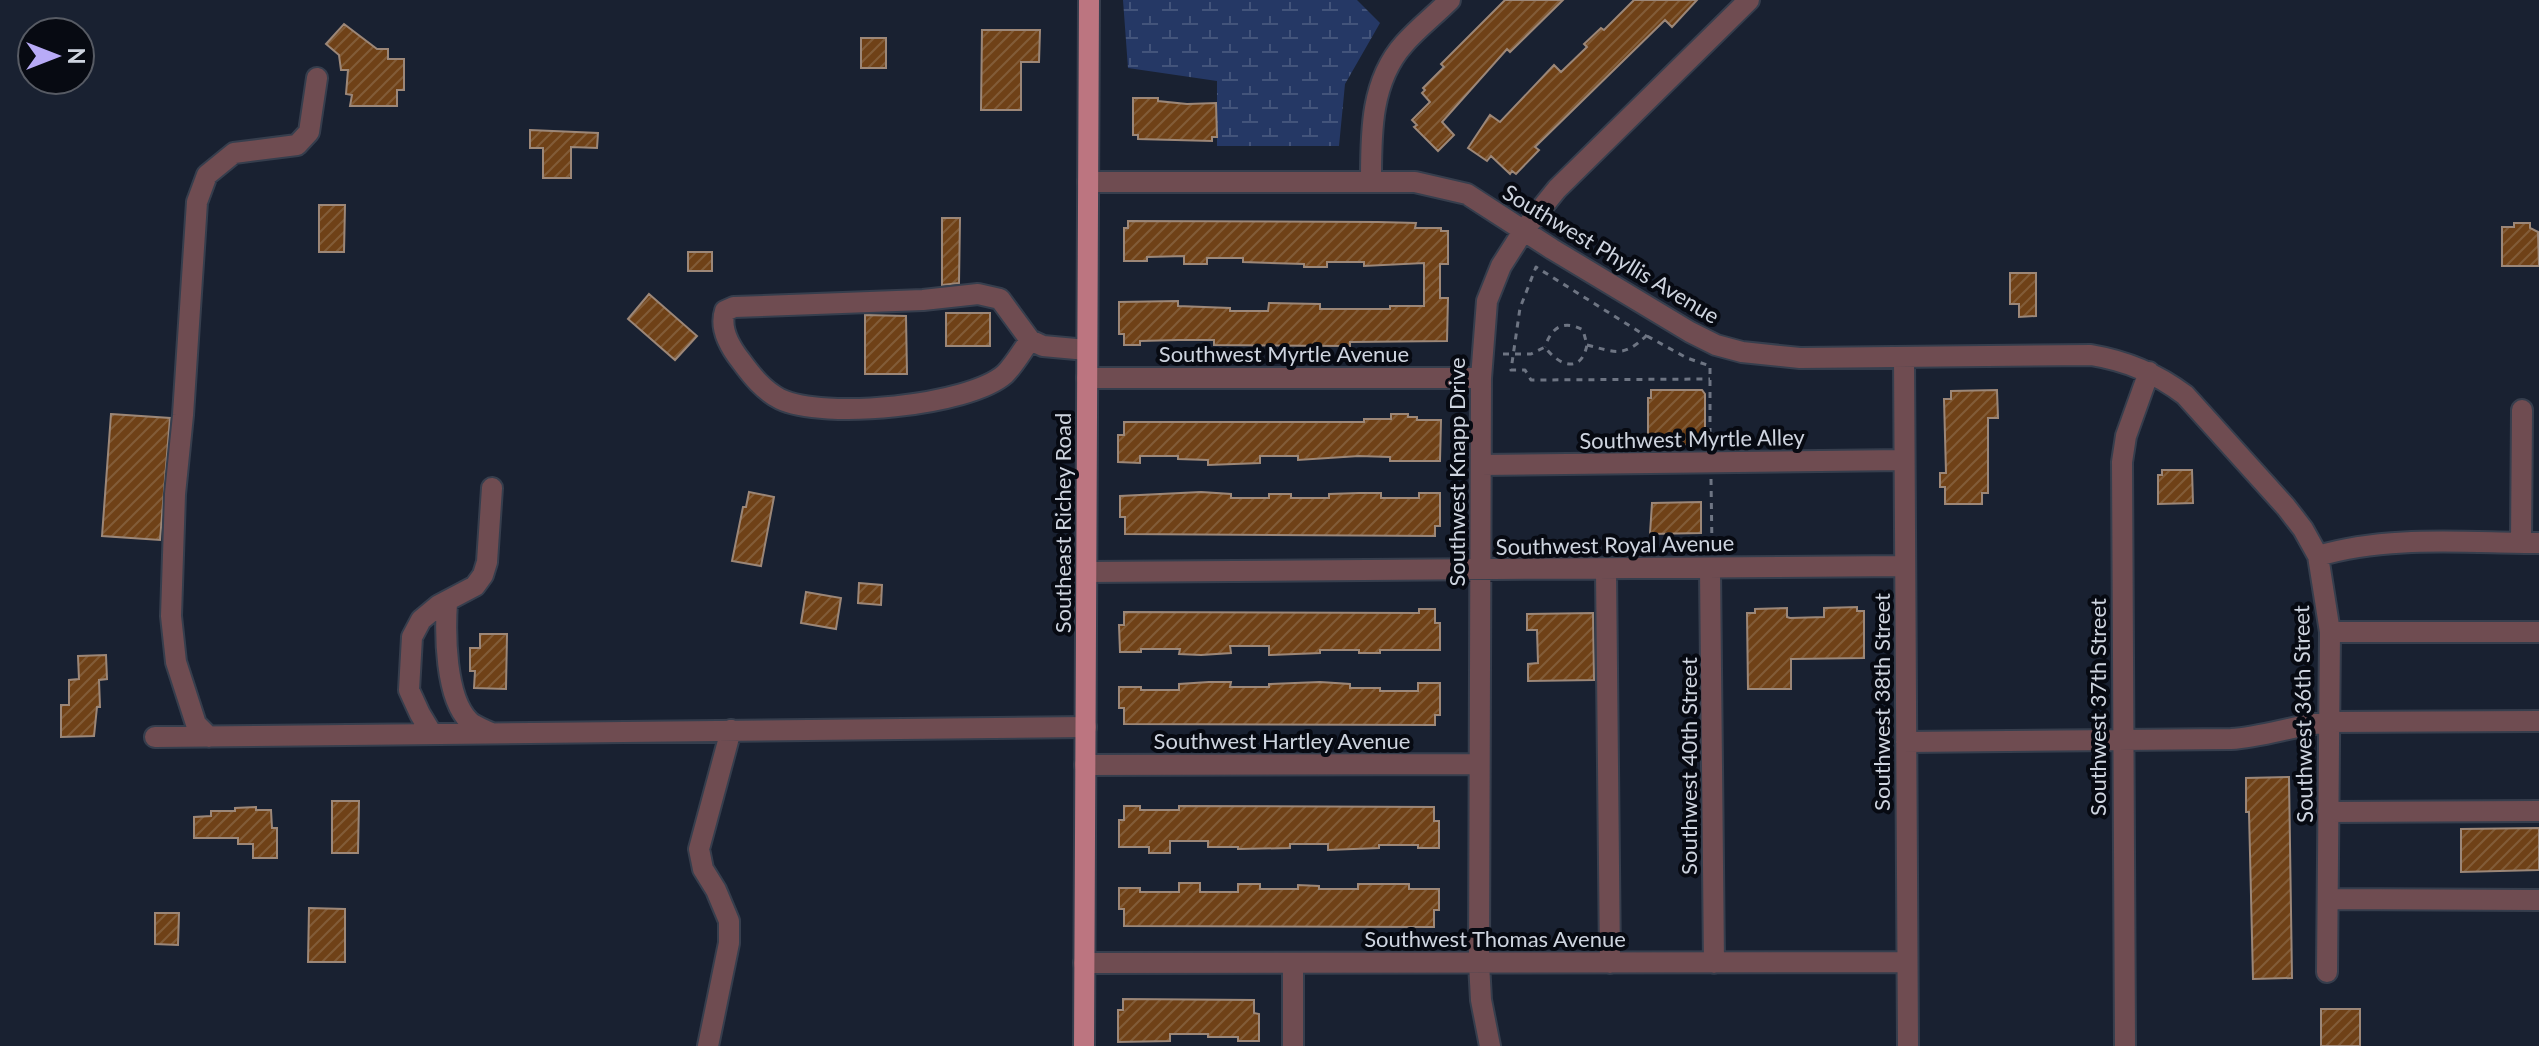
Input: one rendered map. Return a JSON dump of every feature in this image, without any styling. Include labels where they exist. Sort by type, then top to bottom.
[{"type":"main road","name":"Southeast Richey Road","points":[[1084,1046],[1089,0]]},
{"type":"street","points":[[1371,182],[1371,127],[1382,81],[1402,46],[1450,0]]},
{"type":"street","name":"Southwest Knapp Drive","points":[[1490,1046],[1481,1000],[1479,963],[1481,378],[1487,301],[1501,266],[1524,230],[1557,189],[1749,0]]},
{"type":"street","points":[[209,737],[196,724],[176,662],[171,616],[175,494],[197,202],[207,175],[234,153],[297,145],[309,132],[317,78]]},
{"type":"street","name":"Southwest Phyllis Avenue","points":[[1088,182],[1415,182],[1467,194],[1564,257],[1716,345],[1767,357],[2091,355],[2117,359],[2149,372],[2185,395],[2226,440]]},
{"type":"street","points":[[1030,340],[1004,374],[983,387],[923,402],[848,410],[781,400],[761,386],[737,357],[725,336],[722,319],[725,311],[734,307],[923,300],[978,294],[1000,299],[1030,340],[1043,346],[1087,350]]},
{"type":"street","name":"Southwest 38th Street","points":[[1904,357],[1908,1046]]},
{"type":"street","name":"Southwest 37th Street","points":[[2125,1046],[2122,462],[2126,436],[2149,372]]},
{"type":"street","name":"Southwest Myrtle Avenue","points":[[1087,378],[1481,378]]},
{"type":"street","points":[[2318,556],[2347,547],[2368,545],[2530,543],[2522,410]]},
{"type":"street","name":"Southwest 36th Street","points":[[2226,440],[2286,507],[2318,556],[2330,632],[2327,972]]},
{"type":"street","name":"Southwest Myrtle Alley","points":[[1481,465],[1904,460]]},
{"type":"street","points":[[432,734],[409,690],[412,637],[421,620],[475,586],[483,575],[487,562],[492,488]]},
{"type":"street","name":"Southwest Royal Avenue","points":[[1086,572],[1905,566]]},
{"type":"street","name":"Southwest 40th Street","points":[[1710,569],[1714,963]]},
{"type":"street","points":[[1606,570],[1610,963]]},
{"type":"street","points":[[447,602],[448,668],[456,696],[468,721],[491,733]]},
{"type":"street","points":[[2330,632],[2539,632]]},
{"type":"street","points":[[1906,742],[2254,737],[2298,725],[2329,722],[2539,721]]},
{"type":"street","points":[[155,737],[1086,727]]},
{"type":"street","points":[[708,1046],[729,943],[729,921],[703,869],[699,849],[731,730]]},
{"type":"street","name":"Southwest Hartley Avenue","points":[[1085,765],[1479,764]]},
{"type":"street","points":[[2328,812],[2539,811]]},
{"type":"street","points":[[2328,899],[2539,900]]},
{"type":"street","name":"Southwest Thomas Avenue","points":[[1084,963],[1907,962]]},
{"type":"street","points":[[1293,963],[1293,1046]]},
{"type":"path","points":[[1710,366],[1687,358],[1646,336],[1536,267],[1520,308],[1511,370],[1525,370],[1531,380],[1710,379]]},
{"type":"path","points":[[1500,354],[1531,354],[1545,347],[1553,329],[1561,325],[1583,330],[1587,345],[1580,360],[1567,365],[1554,359],[1545,347]]},
{"type":"path","points":[[1587,345],[1605,351],[1627,351],[1646,336]]},
{"type":"green space","points":[[1123,0],[1357,0],[1380,23],[1345,84],[1339,146],[1217,146],[1217,81],[1128,68]]},
{"type":"building","points":[[1505,0],[1563,0],[1510,52],[1507,49],[1442,122],[1454,135],[1438,151],[1414,127],[1417,125],[1412,120],[1430,102],[1422,93],[1423,88],[1444,67],[1441,64]]},
{"type":"building","points":[[1634,0],[1697,0],[1672,27],[1665,20],[1535,147],[1539,150],[1516,174],[1512,171],[1510,174],[1491,156],[1487,161],[1468,148],[1490,115],[1500,122],[1554,65],[1561,72],[1587,47],[1584,44],[1601,28],[1604,30]]},
{"type":"building","points":[[344,24],[377,49],[388,49],[388,59],[404,59],[404,90],[397,90],[397,106],[350,106],[352,95],[346,94],[348,70],[341,70],[339,55],[326,44]]},
{"type":"building","points":[[982,30],[1040,30],[1039,62],[1021,62],[1021,110],[981,110]]},
{"type":"building","points":[[861,38],[886,38],[886,68],[861,68]]},
{"type":"building","points":[[1133,98],[1158,98],[1158,101],[1187,104],[1216,103],[1217,137],[1212,137],[1212,141],[1138,139],[1138,135],[1133,135]]},
{"type":"building","points":[[530,130],[598,133],[597,148],[571,147],[571,178],[543,178],[543,148],[530,148]]},
{"type":"building","points":[[319,205],[345,205],[344,252],[319,252]]},
{"type":"building","points":[[942,218],[960,218],[959,283],[942,285]]},
{"type":"building","points":[[1128,221],[1378,222],[1416,223],[1415,228],[1441,228],[1441,231],[1448,231],[1448,264],[1440,264],[1440,298],[1448,298],[1447,341],[1350,342],[1350,346],[1214,345],[1214,340],[1178,340],[1140,341],[1140,345],[1124,345],[1124,334],[1119,334],[1119,302],[1178,301],[1178,306],[1230,308],[1230,311],[1268,311],[1269,303],[1320,304],[1320,309],[1424,306],[1424,263],[1364,266],[1364,262],[1327,262],[1327,267],[1304,267],[1304,264],[1243,262],[1243,258],[1207,258],[1207,264],[1184,264],[1184,256],[1124,261],[1124,228],[1128,228]]},
{"type":"building","points":[[2514,223],[2530,223],[2530,228],[2538,232],[2539,266],[2502,266],[2502,227],[2514,227]]},
{"type":"building","points":[[688,252],[712,252],[712,271],[688,271]]},
{"type":"building","points":[[2010,273],[2036,273],[2036,316],[2019,317],[2019,304],[2010,304]]},
{"type":"building","points":[[649,294],[697,336],[675,360],[628,319]]},
{"type":"building","points":[[946,313],[990,313],[990,346],[946,346]]},
{"type":"building","points":[[865,315],[906,316],[907,374],[865,374]]},
{"type":"building","points":[[1651,390],[1702,390],[1705,394],[1705,445],[1648,445],[1648,398],[1651,398]]},
{"type":"building","points":[[1997,390],[1998,418],[1988,418],[1988,493],[1982,493],[1982,504],[1945,504],[1945,487],[1940,487],[1940,473],[1946,473],[1944,399],[1951,399],[1951,391]]},
{"type":"building","points":[[111,414],[170,418],[160,540],[102,536]]},
{"type":"building","points":[[1391,414],[1408,414],[1408,417],[1417,417],[1417,420],[1441,420],[1440,461],[1390,461],[1390,457],[1359,456],[1298,460],[1298,456],[1260,456],[1260,463],[1208,465],[1208,460],[1178,459],[1178,456],[1140,456],[1140,463],[1118,462],[1118,435],[1124,435],[1124,422],[1364,422],[1364,419],[1391,419]]},
{"type":"building","points":[[2162,470],[2192,470],[2193,503],[2158,504],[2158,475],[2162,475]]},
{"type":"building","points":[[749,492],[774,497],[761,566],[732,561]]},
{"type":"building","points":[[1201,492],[1231,494],[1231,498],[1269,498],[1269,494],[1291,494],[1291,498],[1329,498],[1329,494],[1381,493],[1381,498],[1419,498],[1419,493],[1440,493],[1440,526],[1435,526],[1435,536],[1125,534],[1125,517],[1120,517],[1120,496]]},
{"type":"building","points":[[1701,502],[1701,533],[1650,534],[1652,503]]},
{"type":"building","points":[[859,583],[882,585],[881,605],[858,603]]},
{"type":"building","points":[[806,592],[841,598],[836,629],[801,623]]},
{"type":"building","points":[[1857,607],[1857,611],[1864,611],[1864,658],[1791,659],[1791,689],[1748,689],[1747,613],[1755,613],[1755,609],[1787,608],[1787,617],[1790,618],[1824,617],[1824,608]]},
{"type":"building","points":[[1419,609],[1435,609],[1435,623],[1440,623],[1440,650],[1359,653],[1359,650],[1320,650],[1320,653],[1269,655],[1269,646],[1230,646],[1231,653],[1201,655],[1179,654],[1180,649],[1120,652],[1119,625],[1124,625],[1124,612],[1419,613]]},
{"type":"building","points":[[1593,613],[1594,680],[1528,681],[1528,664],[1538,663],[1537,630],[1527,630],[1527,614]]},
{"type":"building","points":[[480,634],[507,634],[506,689],[474,688],[475,671],[470,671],[470,648],[480,648]]},
{"type":"building","points":[[106,655],[107,679],[99,680],[100,707],[97,707],[94,736],[61,737],[61,705],[69,705],[69,680],[79,679],[78,656]]},
{"type":"building","points":[[1231,682],[1230,687],[1269,687],[1269,684],[1320,682],[1350,684],[1350,688],[1380,688],[1380,691],[1418,691],[1418,683],[1440,683],[1440,715],[1435,715],[1435,725],[1124,724],[1124,708],[1119,708],[1119,687],[1179,690],[1179,684]]},
{"type":"building","points":[[2289,777],[2292,978],[2253,979],[2246,778]]},
{"type":"building","points":[[332,801],[359,801],[358,853],[332,853]]},
{"type":"building","points":[[1124,806],[1140,806],[1140,810],[1179,810],[1179,806],[1434,807],[1434,821],[1439,821],[1439,848],[1379,845],[1379,848],[1328,850],[1328,844],[1290,844],[1290,848],[1238,849],[1208,847],[1208,841],[1170,841],[1170,853],[1149,853],[1149,847],[1119,847],[1119,820],[1124,820]]},
{"type":"building","points":[[256,807],[256,810],[271,810],[272,828],[277,828],[277,858],[253,858],[253,844],[238,844],[238,838],[194,838],[194,817],[211,816],[211,811]]},
{"type":"building","points":[[2539,828],[2539,870],[2461,872],[2461,829]]},
{"type":"building","points":[[1179,883],[1200,883],[1200,892],[1238,892],[1238,884],[1260,884],[1260,889],[1298,889],[1298,885],[1319,886],[1319,889],[1358,889],[1358,884],[1409,884],[1409,889],[1439,889],[1439,910],[1434,910],[1434,927],[1124,926],[1124,909],[1119,909],[1119,888],[1140,888],[1140,892],[1179,892]]},
{"type":"building","points":[[309,908],[345,909],[345,962],[308,962]]},
{"type":"building","points":[[155,913],[179,913],[178,945],[155,944]]},
{"type":"building","points":[[1123,999],[1254,1000],[1254,1013],[1259,1014],[1259,1041],[1208,1037],[1208,1034],[1170,1034],[1170,1041],[1118,1042],[1118,1010],[1123,1010]]},
{"type":"building","points":[[2321,1009],[2360,1009],[2360,1046],[2321,1046]]}]
